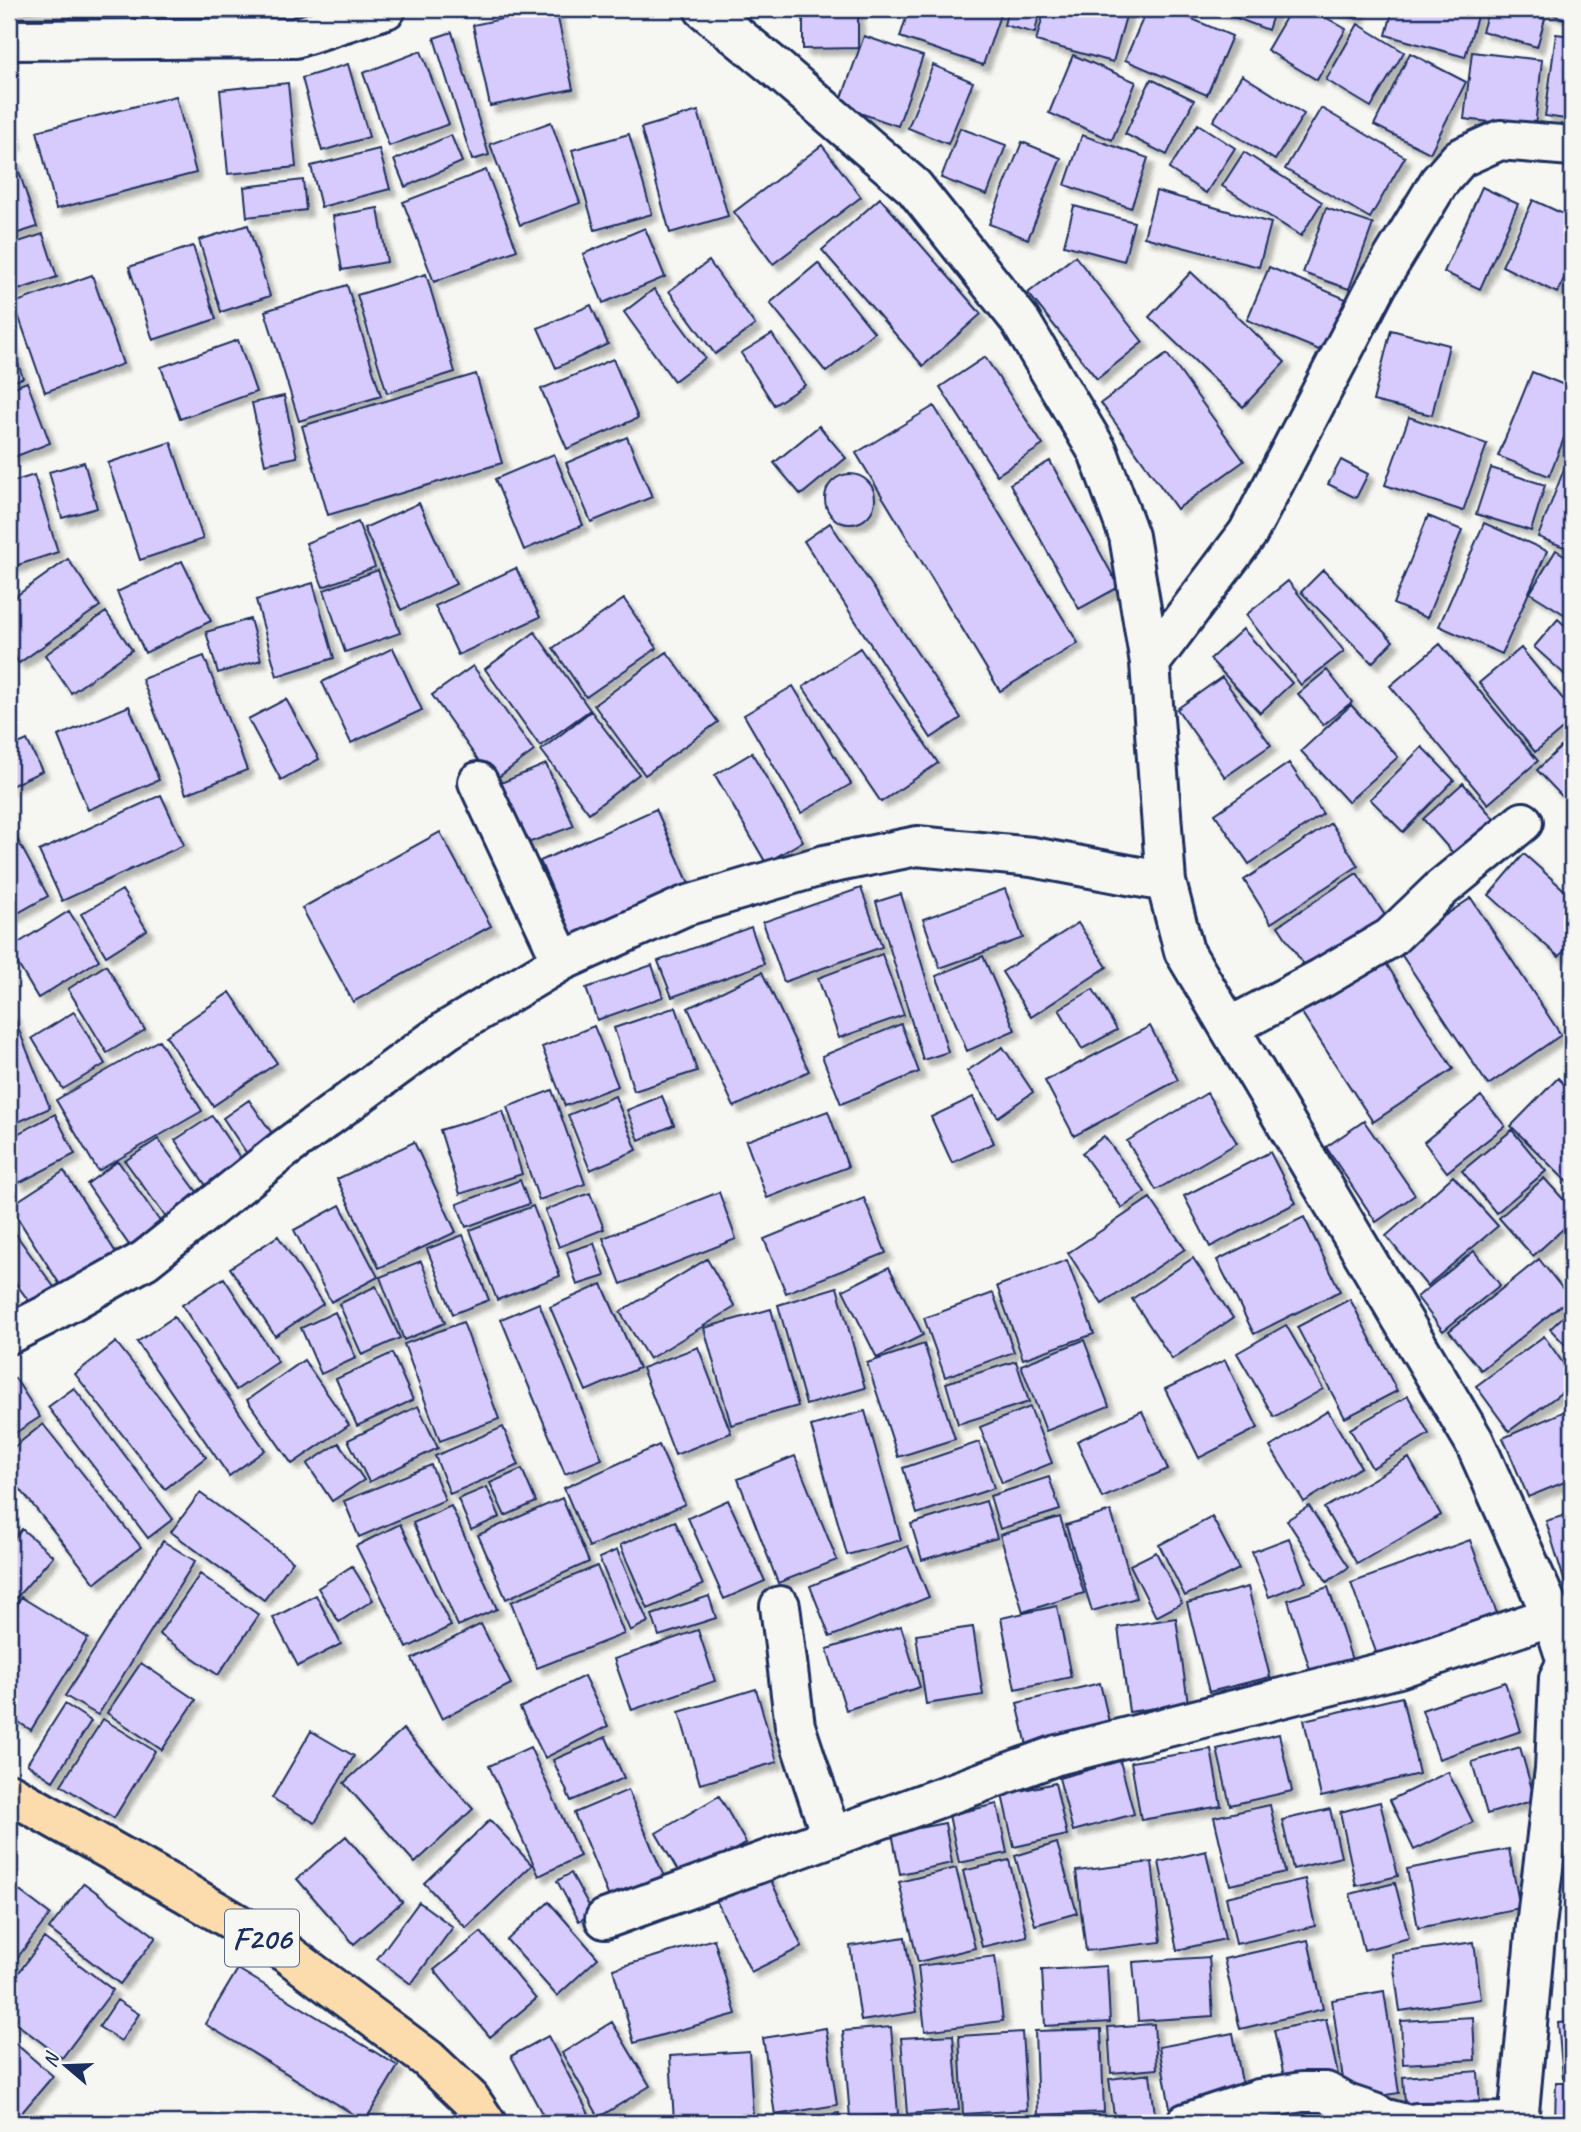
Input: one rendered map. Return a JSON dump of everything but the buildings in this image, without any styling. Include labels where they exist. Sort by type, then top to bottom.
[{"type":"main road","name":"F206","points":[[9,1793],[285,1952],[428,2059],[470,2099],[486,2123]]},
{"type":"street","points":[[9,40],[295,38],[386,9]]},
{"type":"street","points":[[704,9],[914,187],[1018,319],[1098,452],[1129,536],[1150,663],[1166,882],[1184,950],[1474,1441],[1570,1661],[1559,1678],[1555,1769],[1536,1926],[1518,2123],[1416,2123]]},
{"type":"street","points":[[1150,663],[1248,533],[1378,283],[1439,182],[1460,158],[1500,141],[1572,146]]},
{"type":"street","points":[[478,782],[562,961]]},
{"type":"street","points":[[1230,1027],[1390,938],[1442,888],[1523,822]]},
{"type":"street","points":[[9,1334],[145,1260],[283,1150],[447,1030],[562,961],[685,906],[824,865],[916,846],[1032,857],[1166,882]]},
{"type":"street","points":[[780,1606],[795,1726],[831,1836]]},
{"type":"street","points":[[605,1919],[1057,1755],[1399,1668],[1552,1616]]},
{"type":"street","points":[[1186,2123],[1259,2099],[1302,2092],[1326,2092],[1347,2104],[1402,2123]]}]
